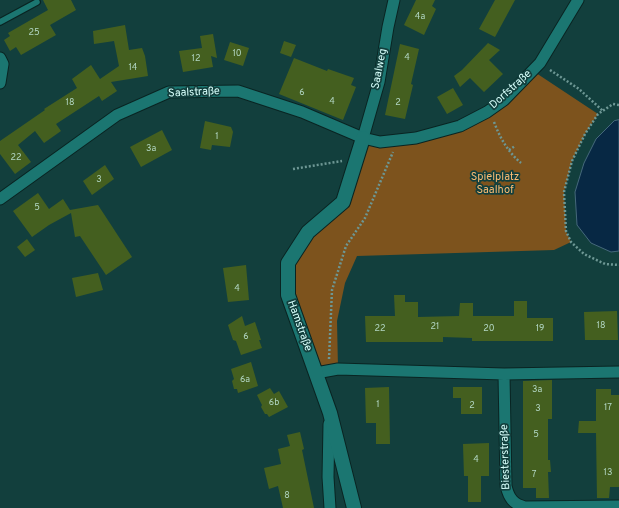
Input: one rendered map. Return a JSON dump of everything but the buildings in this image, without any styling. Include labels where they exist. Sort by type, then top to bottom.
[{"type":"street","name":"Saalweg","points":[[363,138],[379,82],[394,0]]},
{"type":"street","name":"Dorfstraße","points":[[363,138],[380,142],[416,138],[460,126],[487,112],[504,100],[540,63],[578,0]]},
{"type":"street","points":[[0,58],[3,64],[0,83]]},
{"type":"street","name":"Saalstraße","points":[[0,198],[117,115],[169,92],[238,91],[302,112],[363,138]]},
{"type":"street","name":"Hamstraße","points":[[354,508],[330,413],[322,372],[288,295],[288,263],[308,232],[343,202],[363,138]]},
{"type":"street","points":[[322,372],[338,369],[504,374],[619,372]]},
{"type":"street","name":"Biesterstraße","points":[[504,374],[506,486],[508,496],[512,501],[525,507],[619,506]]},
{"type":"street","points":[[330,413],[328,477],[330,508]]},
{"type":"lane","points":[[0,22],[37,2]]},
{"type":"path","points":[[540,63],[579,89],[604,111]]},
{"type":"path","points":[[619,105],[613,104],[598,114],[585,134],[572,161],[564,192],[566,231],[571,242],[584,254],[605,264],[619,265]]},
{"type":"path","points":[[487,112],[493,119],[500,137],[521,163]]},
{"type":"path","points":[[322,372],[332,290],[346,246],[365,218],[398,140]]},
{"type":"path","points":[[509,150],[515,146]]},
{"type":"path","points":[[293,169],[356,159]]},
{"type":"green space","name":"Spielplatz Saalhof","points":[[533,71],[598,114],[585,134],[572,161],[564,192],[566,231],[571,242],[554,250],[357,256],[345,283],[337,321],[338,369],[316,373],[288,295],[288,263],[343,202],[363,138],[416,138],[487,112]]},
{"type":"water","points":[[619,120],[619,251],[611,252],[591,243],[577,225],[575,192],[584,163],[596,139],[614,121]]}]
